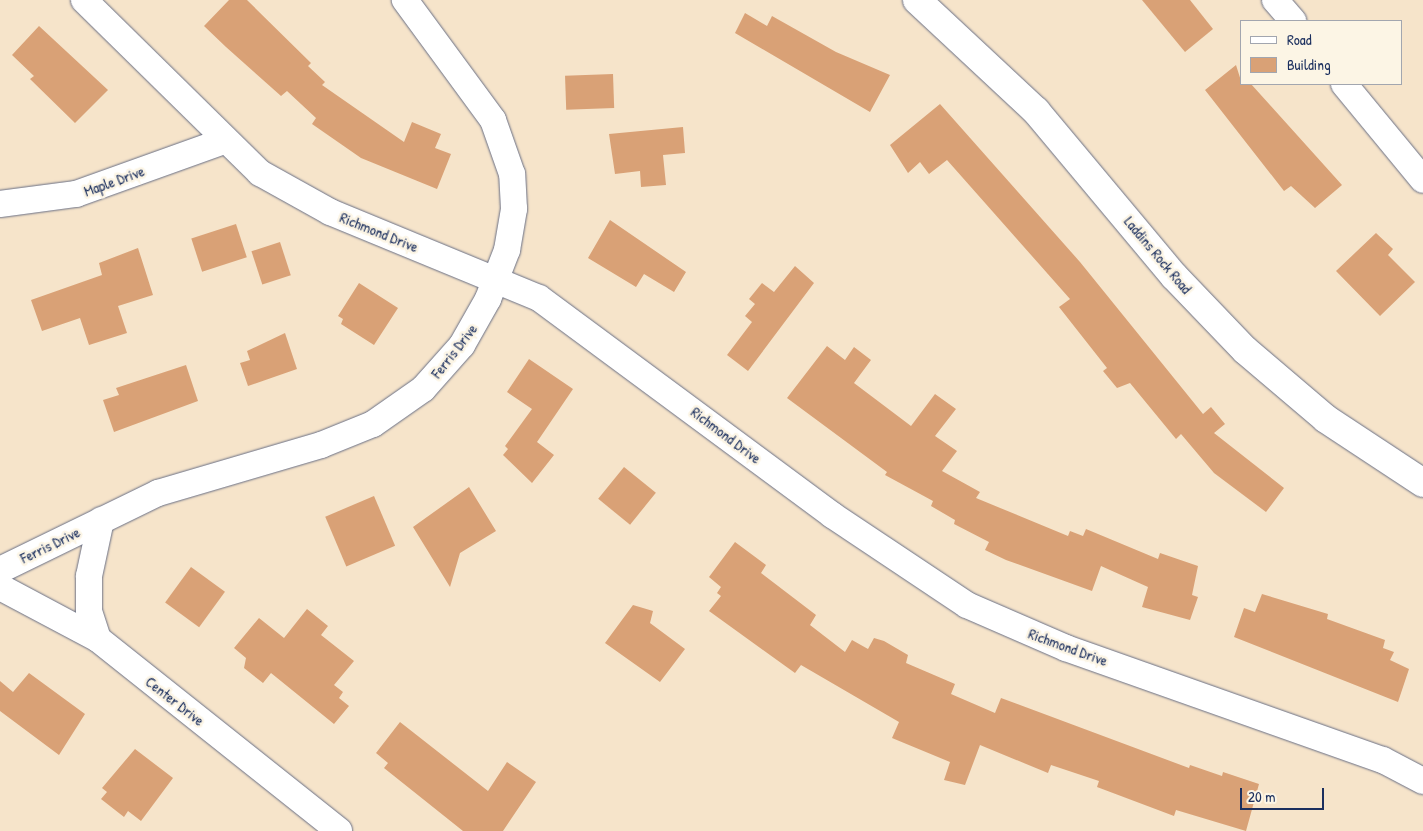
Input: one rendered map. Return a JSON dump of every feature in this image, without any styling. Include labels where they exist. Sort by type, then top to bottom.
[{"type":"street","name":"Richmond Drive","points":[[84,0],[224,141],[260,173],[296,195],[499,278],[539,298],[832,515],[967,605],[1066,648],[1383,760],[1423,781]]},
{"type":"street","name":"Ferris Drive","points":[[0,570],[158,493],[321,444],[389,414],[423,389],[462,345],[499,278],[514,210],[512,174],[503,139],[480,100],[405,0]]},
{"type":"street","name":"Laddins Rock Road","points":[[917,0],[1036,111],[1174,276],[1245,350],[1326,420],[1423,483]]},
{"type":"street","points":[[1275,0],[1292,20]]},
{"type":"street","points":[[1345,85],[1423,180]]},
{"type":"street","name":"Maple Drive","points":[[0,204],[76,194],[224,141]]},
{"type":"street","name":"Ferris Drive","points":[[98,639],[89,612],[89,576],[101,520]]},
{"type":"street","name":"Center Drive","points":[[0,587],[98,639],[338,831]]},
{"type":"building","points":[[229,0],[247,0],[311,63],[308,66],[325,82],[322,85],[404,142],[412,122],[441,134],[435,148],[451,154],[437,189],[361,158],[312,124],[316,118],[287,91],[281,96],[226,47],[204,26]]},
{"type":"building","points":[[1142,0],[1190,0],[1213,29],[1185,52]]},
{"type":"building","points":[[745,13],[767,26],[772,16],[836,52],[890,75],[870,112],[735,33]]},
{"type":"building","points":[[39,26],[108,90],[75,123],[30,79],[34,76],[12,55]]},
{"type":"building","points":[[1236,65],[1240,85],[1252,85],[1342,185],[1315,208],[1291,186],[1284,191],[1205,90]]},
{"type":"building","points":[[613,74],[614,108],[566,110],[565,76]]},
{"type":"building","points":[[940,104],[1080,262],[1203,414],[1211,407],[1225,424],[1214,433],[1284,488],[1266,512],[1214,473],[1181,434],[1176,439],[1130,383],[1117,388],[1103,371],[1107,368],[1059,307],[1070,299],[947,160],[929,174],[920,162],[908,173],[890,145]]},
{"type":"building","points":[[683,127],[685,153],[663,155],[666,185],[641,187],[640,171],[615,174],[609,134]]},
{"type":"building","points":[[610,220],[686,272],[674,292],[644,274],[636,287],[588,258]]},
{"type":"building","points":[[236,224],[247,257],[202,272],[191,239]]},
{"type":"building","points":[[1376,233],[1393,249],[1388,255],[1415,282],[1380,316],[1336,271]]},
{"type":"building","points":[[280,242],[291,275],[262,285],[251,251]]},
{"type":"building","points":[[138,248],[153,295],[118,306],[127,333],[89,345],[80,318],[42,331],[31,300],[102,275],[99,263]]},
{"type":"building","points":[[795,266],[814,283],[748,371],[727,355],[752,322],[745,316],[755,304],[749,299],[762,283],[774,292]]},
{"type":"building","points":[[359,283],[398,308],[374,345],[341,324],[343,319],[338,316]]},
{"type":"building","points":[[285,333],[297,369],[248,386],[240,363],[250,360],[247,351]]},
{"type":"building","points":[[827,346],[845,360],[854,347],[871,360],[854,383],[911,426],[935,394],[956,409],[935,436],[957,451],[942,471],[980,492],[976,498],[1068,536],[1070,531],[1083,536],[1086,529],[1158,559],[1160,553],[1198,566],[1192,595],[1198,597],[1190,620],[1142,607],[1148,587],[1101,566],[1092,591],[1006,560],[985,550],[989,542],[954,524],[955,520],[931,506],[933,501],[885,475],[887,472],[787,398]]},
{"type":"building","points":[[529,359],[573,389],[537,442],[554,455],[532,483],[503,455],[508,449],[505,446],[532,409],[507,392]]},
{"type":"building","points":[[186,365],[198,401],[114,432],[103,400],[119,395],[116,388]]},
{"type":"building","points":[[624,467],[656,493],[630,525],[598,499]]},
{"type":"building","points":[[469,487],[496,531],[460,553],[450,587],[413,527]]},
{"type":"building","points":[[374,496],[395,546],[346,566],[325,517]]},
{"type":"building","points":[[735,542],[766,565],[761,573],[816,615],[810,625],[845,652],[852,640],[868,649],[874,638],[884,641],[908,655],[906,663],[955,684],[951,694],[995,713],[1001,698],[1189,768],[1190,765],[1222,776],[1223,772],[1259,784],[1246,831],[1176,810],[1174,816],[1097,787],[1099,781],[1051,765],[1048,773],[980,745],[965,785],[944,780],[950,762],[892,738],[899,722],[801,665],[795,673],[709,611],[721,596],[717,593],[721,587],[709,577]]},
{"type":"building","points":[[191,567],[225,592],[199,627],[165,603]]},
{"type":"building","points":[[1262,594],[1328,614],[1327,619],[1385,640],[1383,648],[1394,652],[1390,660],[1409,669],[1398,702],[1234,637],[1244,608],[1255,612]]},
{"type":"building","points":[[633,605],[653,611],[650,623],[685,649],[660,682],[605,643]]},
{"type":"building","points":[[307,609],[328,626],[321,635],[354,661],[334,685],[343,692],[339,698],[349,706],[334,724],[271,673],[263,683],[244,668],[246,658],[234,648],[259,618],[284,638]]},
{"type":"building","points":[[29,673],[85,714],[59,755],[0,711],[0,681],[13,692]]},
{"type":"building","points":[[400,722],[488,791],[507,762],[536,782],[503,831],[463,831],[384,768],[388,763],[376,753]]},
{"type":"building","points":[[135,749],[173,778],[141,821],[128,811],[124,817],[101,799],[107,792],[102,788]]}]
